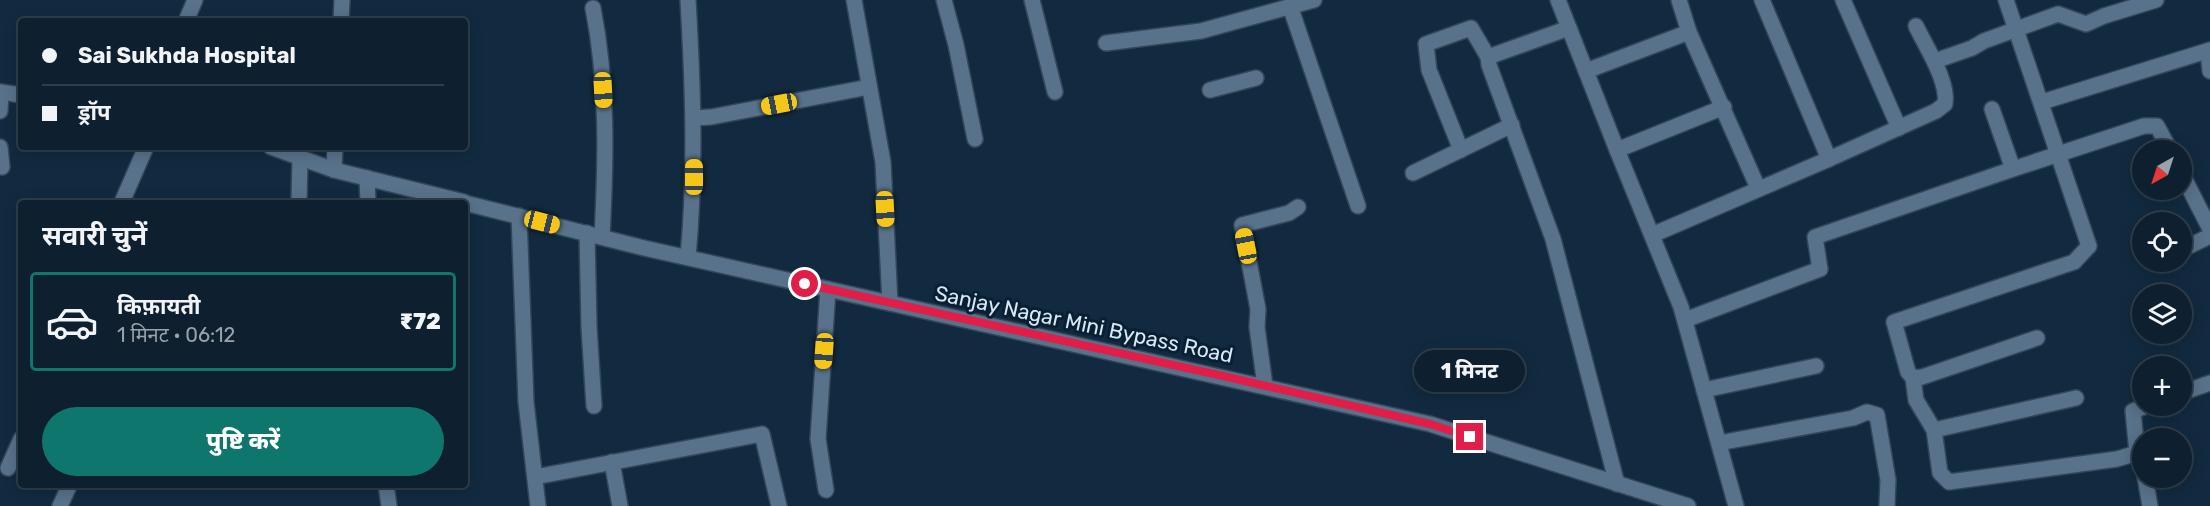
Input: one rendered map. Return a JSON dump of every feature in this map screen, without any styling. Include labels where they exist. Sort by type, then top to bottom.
[{"type":"street","points":[[187,18],[195,0]]},
{"type":"street","points":[[341,18],[342,0]]},
{"type":"street","points":[[688,0],[694,117],[693,197],[688,257]]},
{"type":"street","points":[[854,0],[883,162],[890,303]]},
{"type":"street","points":[[944,0],[956,45],[975,139]]},
{"type":"street","points":[[1032,0],[1055,92]]},
{"type":"street","points":[[1106,43],[1201,31],[1314,0]]},
{"type":"street","points":[[1558,0],[1685,320],[1736,506]]},
{"type":"street","points":[[1679,0],[1689,32],[1758,188]]},
{"type":"street","points":[[1762,0],[1830,159]]},
{"type":"street","points":[[1843,0],[1899,128]]},
{"type":"street","points":[[2006,0],[2089,246],[2074,262],[1894,322],[1908,372],[1913,378],[1916,400],[1934,430],[1940,473],[1949,482],[2132,458]]},
{"type":"street","points":[[1935,62],[1972,48],[1983,41],[2058,14],[2086,24],[2156,0]]},
{"type":"street","points":[[1290,6],[1358,206]]},
{"type":"street","points":[[593,8],[605,126],[588,327],[594,406]]},
{"type":"street","points":[[1652,235],[1830,159],[1936,111],[1945,104],[1945,94],[1935,62],[1916,26]]},
{"type":"street","points":[[1461,150],[1429,70],[1426,44],[1471,28],[1488,57],[1553,239],[1617,484]]},
{"type":"street","points":[[1488,57],[1569,28]]},
{"type":"street","points":[[1586,70],[1689,32]]},
{"type":"street","points":[[2042,102],[2209,50],[2210,71]]},
{"type":"street","points":[[1210,90],[1256,78]]},
{"type":"street","points":[[694,117],[711,117],[869,87]]},
{"type":"street","points":[[0,111],[1,92],[18,95]]},
{"type":"street","points":[[1617,150],[1724,107]]},
{"type":"street","points":[[1992,110],[2013,169]]},
{"type":"street","points":[[1413,172],[1512,125]]},
{"type":"street","points":[[1685,320],[1820,269],[1815,237],[2057,153],[2144,126],[2157,126],[2165,140]]},
{"type":"street","points":[[0,147],[2,167]]},
{"type":"street","points":[[123,200],[145,150]]},
{"type":"street","name":"Sanjay Nagar Mini Bypass Road","points":[[279,150],[334,170],[444,200]]},
{"type":"street","points":[[334,170],[335,150]]},
{"type":"street","points":[[299,200],[300,158]]},
{"type":"street","points":[[367,178],[368,200]]},
{"type":"street","points":[[2192,194],[2210,229]]},
{"type":"street","name":"Sanjay Nagar Mini Bypass Road","points":[[468,204],[688,257],[1430,424],[1688,506]]},
{"type":"street","points":[[1265,386],[1257,327],[1258,309],[1242,225],[1289,213],[1298,207]]},
{"type":"street","points":[[519,216],[526,402],[535,477],[533,505]]},
{"type":"street","points":[[2192,245],[2210,236]]},
{"type":"street","points":[[826,490],[818,439],[828,289]]},
{"type":"street","points":[[1913,378],[1922,377],[2037,338]]},
{"type":"street","points":[[1704,390],[1816,366]]},
{"type":"street","points":[[2192,389],[2210,383]]},
{"type":"street","points":[[1934,430],[2076,398]]},
{"type":"street","points":[[1719,443],[1853,418],[1867,412],[1877,415],[1888,480],[1887,506]]},
{"type":"street","points":[[535,477],[762,434],[779,506]]},
{"type":"street","points":[[10,469],[18,447]]},
{"type":"street","points":[[612,462],[620,506]]},
{"type":"street","points":[[60,506],[68,488]]},
{"type":"street","points":[[387,488],[389,506]]},
{"type":"street","points":[[2147,488],[2150,506]]},
{"type":"route","points":[[805,284],[1223,376],[1430,424],[1470,437]]}]
